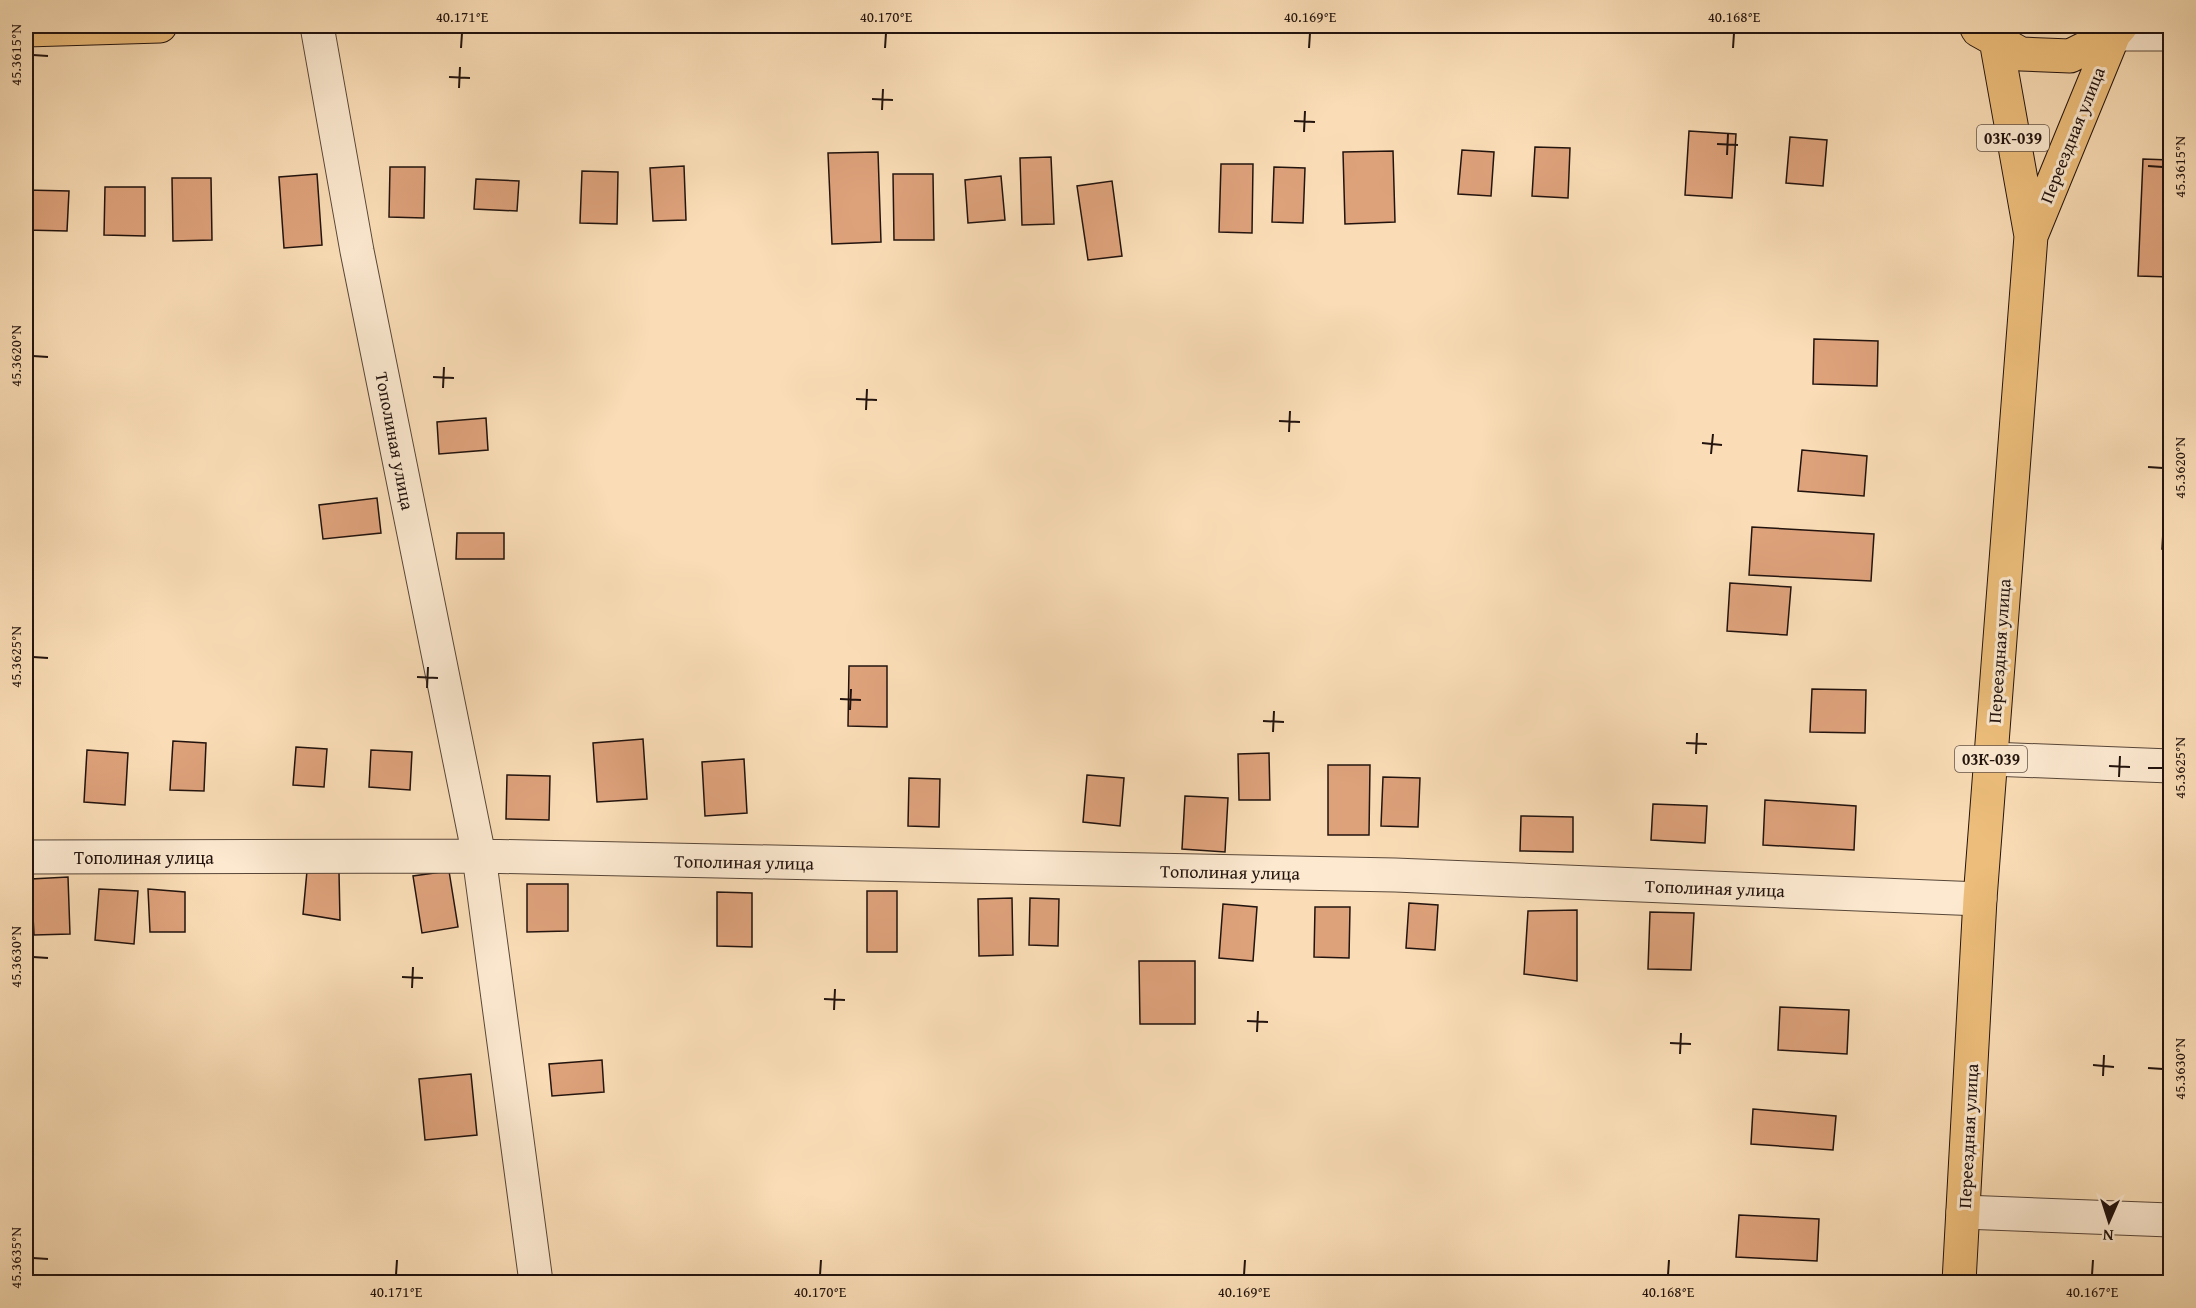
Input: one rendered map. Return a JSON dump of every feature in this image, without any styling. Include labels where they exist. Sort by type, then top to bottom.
[{"type":"main road","points":[[26,30],[160,26]]},
{"type":"main road","points":[[1978,30],[2021,54],[2070,56],[2117,30]]},
{"type":"main road","name":"Переездная улица","points":[[1978,30],[2031,236]]},
{"type":"main road","name":"Переездная улица","points":[[1959,1282],[1980,899],[2031,236],[2117,30]]},
{"type":"street","name":"Тополиная улица","points":[[317,26],[357,251],[479,856],[536,1282]]},
{"type":"street","points":[[2117,30],[2170,34]]},
{"type":"street","points":[[1991,759],[2170,766]]},
{"type":"street","name":"Тополиная улица","points":[[26,857],[479,856],[1395,875],[1980,899]]},
{"type":"street","points":[[1963,1212],[2170,1220]]},
{"type":"building","points":[[1689,131],[1736,134],[1732,198],[1685,195]]},
{"type":"building","points":[[1790,137],[1827,140],[1823,186],[1786,183]]},
{"type":"building","points":[[1535,147],[1570,148],[1568,198],[1532,196]]},
{"type":"building","points":[[1462,150],[1494,152],[1491,196],[1458,194]]},
{"type":"building","points":[[1393,151],[1395,222],[1345,224],[1343,152]]},
{"type":"building","points":[[878,152],[881,242],[832,244],[828,153]]},
{"type":"building","points":[[1051,157],[1054,224],[1022,225],[1020,158]]},
{"type":"building","points":[[2143,159],[2170,160],[2170,277],[2138,276]]},
{"type":"building","points":[[1221,164],[1253,164],[1252,233],[1219,232]]},
{"type":"building","points":[[684,166],[686,220],[653,221],[650,168]]},
{"type":"building","points":[[390,167],[425,167],[424,218],[389,217]]},
{"type":"building","points":[[1274,167],[1305,168],[1303,223],[1272,222]]},
{"type":"building","points":[[582,171],[618,172],[617,224],[580,223]]},
{"type":"building","points":[[317,174],[322,245],[284,248],[279,177]]},
{"type":"building","points":[[893,174],[933,174],[934,240],[894,240]]},
{"type":"building","points":[[1001,176],[1005,220],[968,223],[965,180]]},
{"type":"building","points":[[172,178],[211,178],[212,240],[173,241]]},
{"type":"building","points":[[476,179],[519,181],[517,211],[474,209]]},
{"type":"building","points":[[1112,181],[1122,256],[1088,260],[1077,186]]},
{"type":"building","points":[[105,187],[145,187],[145,236],[104,235]]},
{"type":"building","points":[[26,190],[69,191],[67,231],[26,230]]},
{"type":"building","points":[[1814,339],[1878,341],[1877,386],[1813,384]]},
{"type":"building","points":[[2170,415],[2170,549],[2162,549]]},
{"type":"building","points":[[486,418],[488,450],[439,454],[437,422]]},
{"type":"building","points":[[1802,450],[1867,456],[1864,496],[1798,491]]},
{"type":"building","points":[[377,498],[381,533],[323,539],[319,505]]},
{"type":"building","points":[[1752,527],[1874,534],[1871,581],[1749,575]]},
{"type":"building","points":[[457,533],[504,533],[504,559],[456,559]]},
{"type":"building","points":[[1730,583],[1791,587],[1787,635],[1727,631]]},
{"type":"building","points":[[849,666],[887,666],[887,727],[848,726]]},
{"type":"building","points":[[1812,689],[1866,690],[1865,733],[1810,732]]},
{"type":"building","points":[[643,739],[647,799],[597,802],[593,743]]},
{"type":"building","points":[[173,741],[206,743],[204,791],[170,790]]},
{"type":"building","points":[[296,747],[327,749],[324,787],[293,785]]},
{"type":"building","points":[[87,750],[128,753],[125,805],[84,802]]},
{"type":"building","points":[[371,750],[412,752],[410,790],[369,787]]},
{"type":"building","points":[[1269,753],[1270,800],[1239,800],[1238,754]]},
{"type":"building","points":[[744,759],[747,813],[705,816],[702,762]]},
{"type":"building","points":[[1328,765],[1370,765],[1369,835],[1328,835]]},
{"type":"building","points":[[507,775],[550,776],[549,820],[506,819]]},
{"type":"building","points":[[1087,775],[1124,778],[1120,826],[1083,822]]},
{"type":"building","points":[[1383,777],[1420,778],[1418,827],[1381,826]]},
{"type":"building","points":[[909,778],[940,779],[939,827],[908,826]]},
{"type":"building","points":[[1185,796],[1228,798],[1225,852],[1182,849]]},
{"type":"building","points":[[1765,800],[1856,806],[1854,850],[1763,845]]},
{"type":"building","points":[[1653,804],[1707,806],[1705,843],[1651,840]]},
{"type":"building","points":[[1521,816],[1573,817],[1573,852],[1520,851]]},
{"type":"building","points":[[307,871],[339,872],[340,920],[303,914]]},
{"type":"building","points":[[449,871],[458,927],[422,933],[413,876]]},
{"type":"building","points":[[68,877],[70,934],[34,935],[31,879]]},
{"type":"building","points":[[527,884],[568,884],[568,931],[527,932]]},
{"type":"building","points":[[99,889],[138,891],[134,944],[95,940]]},
{"type":"building","points":[[148,889],[185,892],[185,932],[150,932]]},
{"type":"building","points":[[867,891],[897,891],[897,952],[867,952]]},
{"type":"building","points":[[717,892],[752,893],[752,947],[717,946]]},
{"type":"building","points":[[1012,898],[1013,955],[979,956],[978,899]]},
{"type":"building","points":[[1030,898],[1059,899],[1058,946],[1029,945]]},
{"type":"building","points":[[1409,903],[1438,905],[1435,950],[1406,948]]},
{"type":"building","points":[[1223,904],[1257,907],[1253,961],[1219,958]]},
{"type":"building","points":[[1315,907],[1350,907],[1349,958],[1314,957]]},
{"type":"building","points":[[1577,910],[1577,981],[1524,974],[1528,911]]},
{"type":"building","points":[[1650,912],[1694,913],[1691,970],[1648,969]]},
{"type":"building","points":[[1139,961],[1195,961],[1195,1024],[1140,1024]]},
{"type":"building","points":[[1780,1007],[1849,1010],[1847,1054],[1778,1050]]},
{"type":"building","points":[[602,1060],[604,1092],[552,1096],[549,1064]]},
{"type":"building","points":[[471,1074],[477,1135],[425,1140],[419,1079]]},
{"type":"building","points":[[1753,1109],[1836,1116],[1833,1150],[1751,1144]]},
{"type":"building","points":[[1739,1215],[1819,1219],[1817,1261],[1736,1257]]}]
